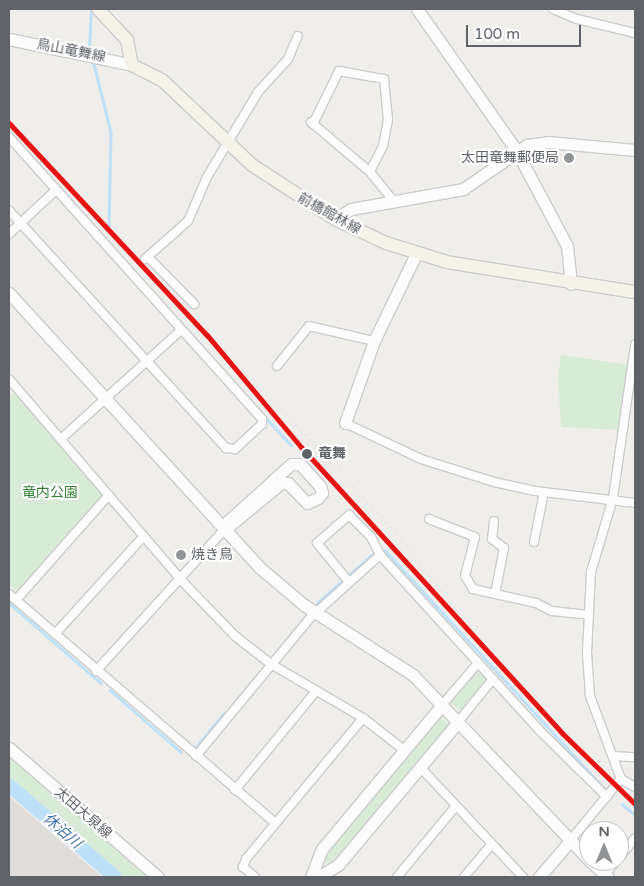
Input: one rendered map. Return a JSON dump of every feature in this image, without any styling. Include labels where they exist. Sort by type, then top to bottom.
[{"type":"main road","points":[[98,9],[130,45],[132,65]]},
{"type":"main road","name":"前橋館林線","points":[[132,65],[162,80],[227,146],[296,196],[335,219],[416,254],[477,269],[635,292]]},
{"type":"street","points":[[417,9],[516,150],[567,246],[572,269],[571,284]]},
{"type":"street","points":[[553,9],[577,19],[635,32]]},
{"type":"street","points":[[194,304],[146,258],[188,220],[208,177],[258,92],[288,59],[298,36]]},
{"type":"street","name":"鳥山竜舞線","points":[[9,39],[132,65]]},
{"type":"street","points":[[370,172],[383,146],[388,120],[384,79],[339,72],[312,123],[370,172],[395,202]]},
{"type":"street","points":[[9,137],[262,419],[262,424],[235,449],[226,448],[9,210]]},
{"type":"street","points":[[335,219],[351,209],[463,189],[516,150],[548,142],[635,150]]},
{"type":"street","points":[[9,234],[56,190]]},
{"type":"street","points":[[416,254],[374,341],[345,423],[438,466],[544,492],[612,498],[635,503]]},
{"type":"street","points":[[9,293],[224,530],[272,580],[315,613],[390,658],[442,705],[579,852]]},
{"type":"street","points":[[277,366],[309,326],[374,341]]},
{"type":"street","points":[[62,438],[181,330]]},
{"type":"street","points":[[635,345],[612,498],[591,572],[588,615],[590,696],[621,779],[635,787]]},
{"type":"street","points":[[11,385],[62,438],[180,578],[236,636],[271,664],[363,718],[404,750]]},
{"type":"street","points":[[96,671],[224,530],[281,483],[288,483],[306,503],[318,498],[323,490],[300,464],[291,464],[228,521],[224,530]]},
{"type":"street","points":[[534,542],[544,492]]},
{"type":"street","points":[[16,600],[109,494]]},
{"type":"street","points":[[349,582],[317,543],[347,516],[351,515],[371,537],[380,555],[478,663],[578,771],[607,797]]},
{"type":"street","points":[[429,519],[475,538],[465,576],[473,589],[536,603],[552,611],[588,615]]},
{"type":"street","points":[[494,521],[492,539],[504,548],[495,594]]},
{"type":"street","points":[[55,634],[144,536]]},
{"type":"street","points":[[196,756],[315,613],[380,555]]},
{"type":"street","points":[[9,594],[275,824]]},
{"type":"street","points":[[311,877],[322,849],[478,663]]},
{"type":"street","points":[[318,877],[338,865],[494,679]]},
{"type":"street","points":[[235,790],[316,691]]},
{"type":"street","points":[[255,877],[243,867],[246,859],[363,718]]},
{"type":"street","name":"太田大泉線","points":[[9,748],[158,877]]},
{"type":"street","points":[[613,756],[635,757]]},
{"type":"street","points":[[420,767],[523,877]]},
{"type":"street","points":[[539,877],[621,779]]},
{"type":"street","points":[[397,877],[456,806]]},
{"type":"street","points":[[464,877],[492,844]]},
{"type":"shaded area","points":[[9,796],[102,877],[9,877]]},
{"type":"green space","points":[[561,355],[630,365],[620,430],[561,427],[558,378]]},
{"type":"green space","name":"竜内公園","points":[[16,392],[102,491],[102,497],[17,591],[9,585],[9,396]]},
{"type":"green space","points":[[476,670],[488,680],[462,712],[450,701]]},
{"type":"green space","points":[[438,714],[450,726],[343,854],[331,865],[323,859],[325,851]]},
{"type":"green space","points":[[9,757],[147,877],[121,877],[9,781]]},
{"type":"water","points":[[85,847],[120,877],[109,877],[79,852]]},
{"type":"waterway","points":[[89,47],[91,11]]},
{"type":"waterway","points":[[94,64],[111,132],[109,228]]},
{"type":"waterway","points":[[232,380],[291,445]]},
{"type":"waterway","points":[[385,550],[605,789]]},
{"type":"waterway","points":[[350,574],[374,553]]},
{"type":"waterway","points":[[317,603],[342,581]]},
{"type":"waterway","points":[[9,603],[101,683]]},
{"type":"waterway","points":[[272,657],[305,617]]},
{"type":"waterway","points":[[232,705],[264,667]]},
{"type":"waterway","points":[[110,690],[181,752]]},
{"type":"waterway","points":[[196,747],[224,713]]},
{"type":"waterway","name":"休泊川","points":[[9,785],[115,877]]},
{"type":"waterway","points":[[622,804],[635,815]]},
{"type":"railway","points":[[207,335],[311,439],[403,540],[484,648]]},
{"type":"transit line","points":[[9,123],[207,335],[301,447],[562,733],[635,804]]},
{"type":"place","name":"太田竜舞郵便局","points":[[569,158]]},
{"type":"place","name":"竜舞","points":[[307,454]]},
{"type":"place","name":"焼き鳥","points":[[181,555]]}]
